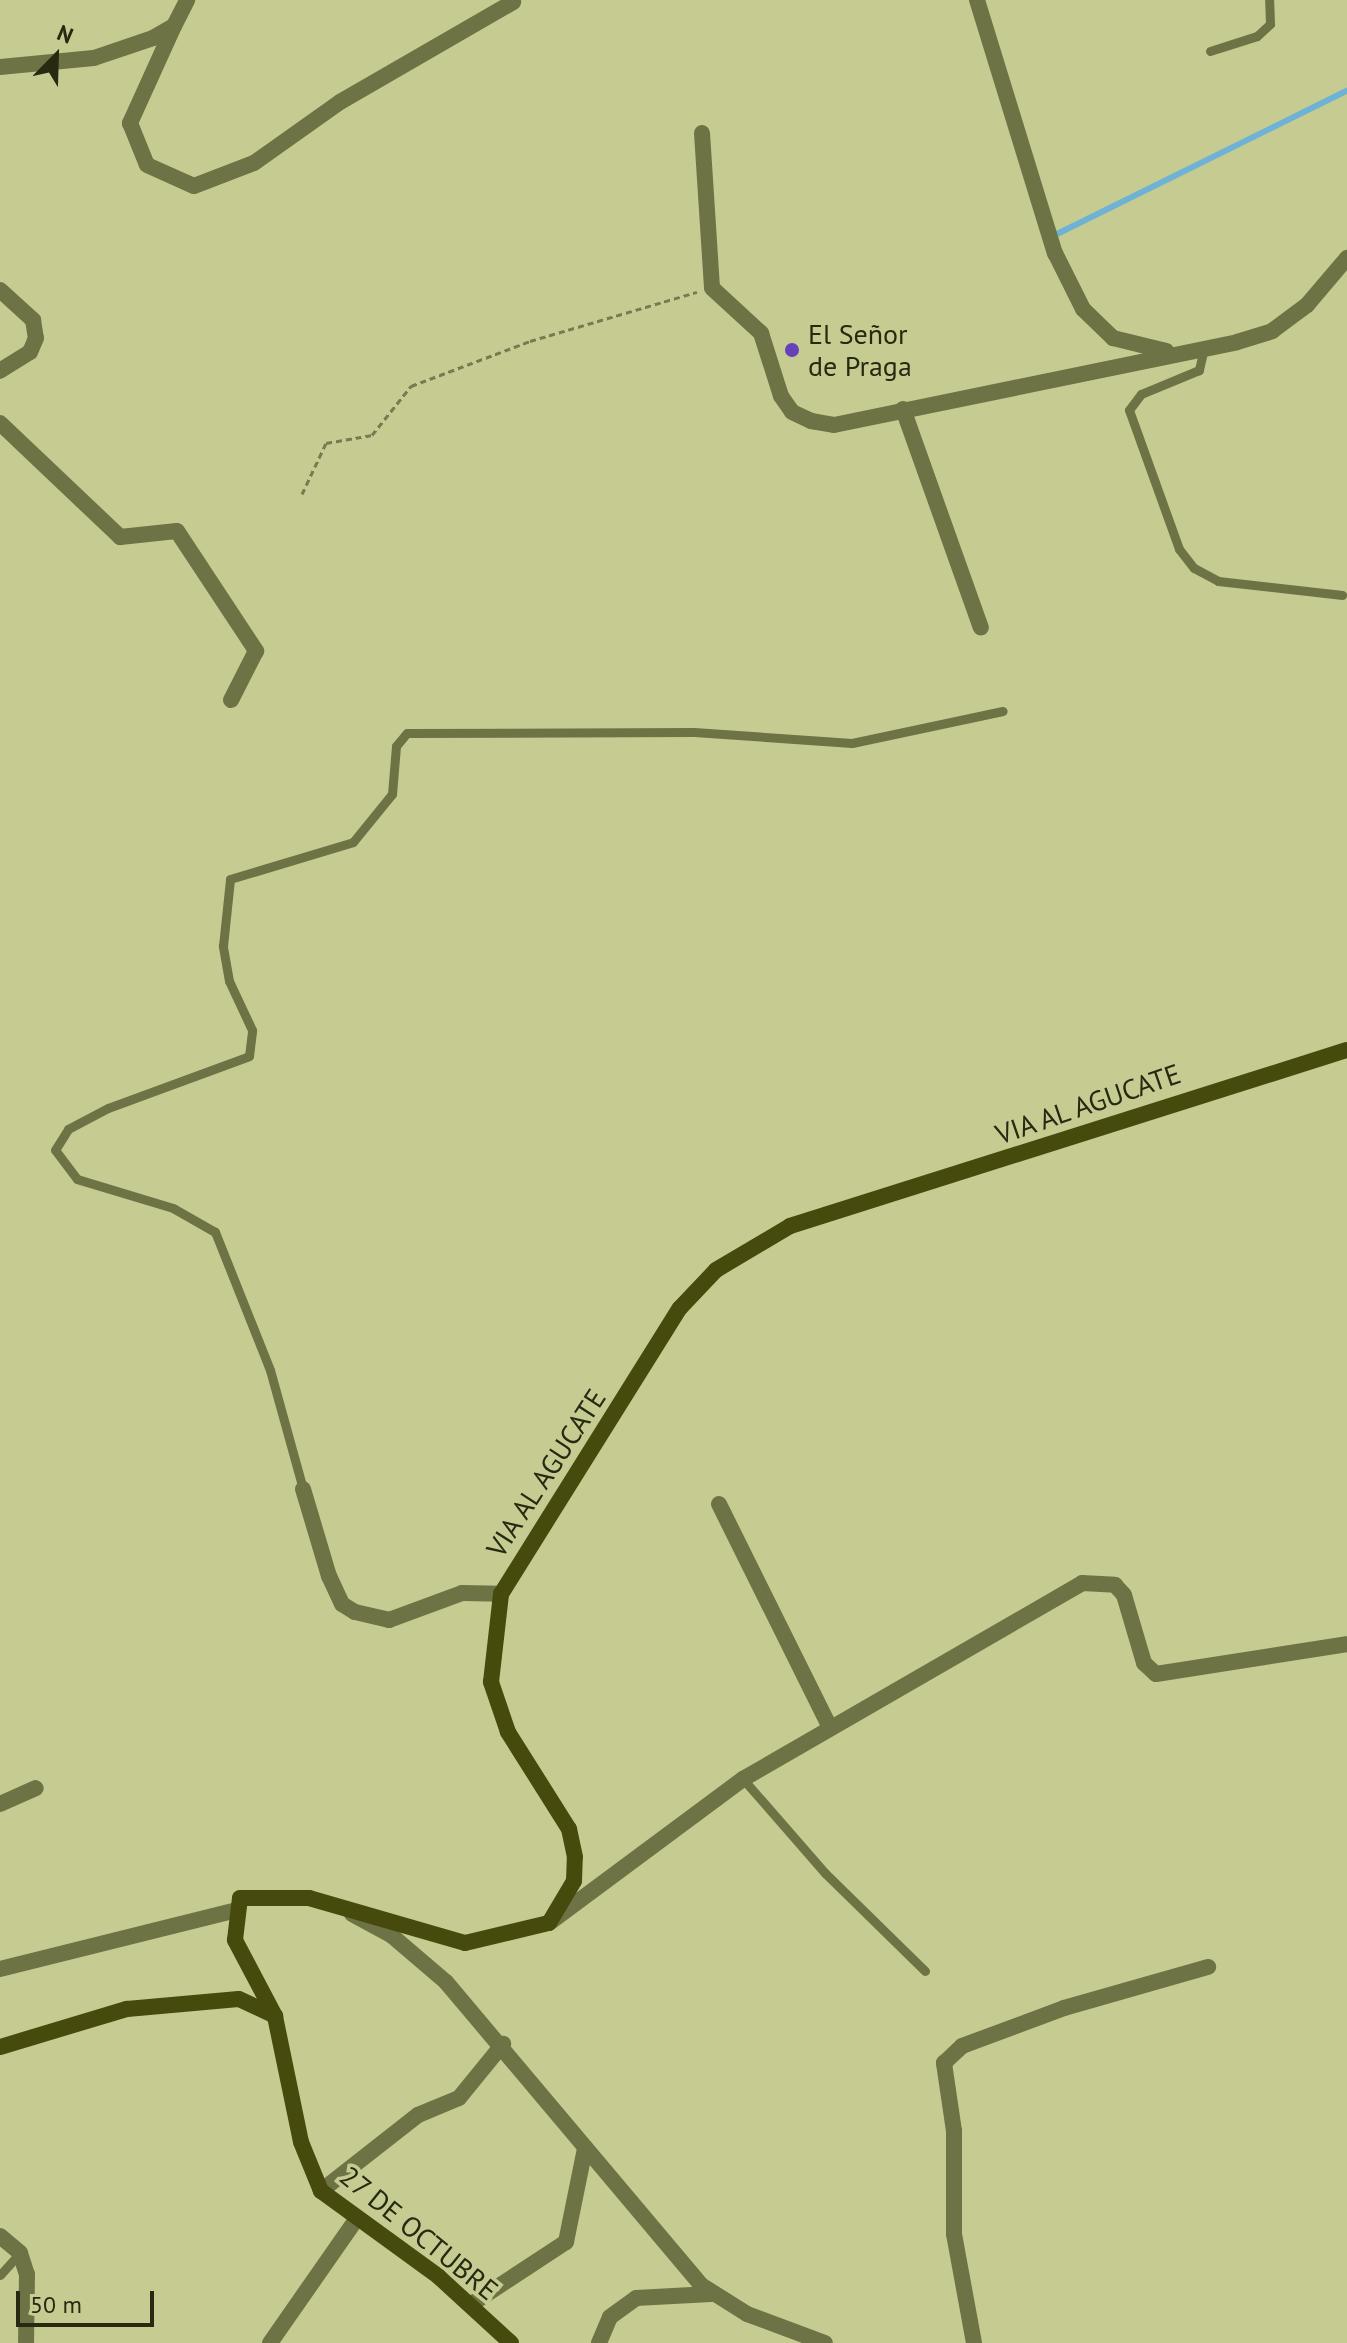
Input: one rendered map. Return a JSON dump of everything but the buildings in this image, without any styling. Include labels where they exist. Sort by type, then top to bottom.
[{"type":"street","points":[[187,0],[130,123],[147,165],[194,186],[254,163],[340,102],[513,2]]},
{"type":"street","points":[[977,0],[1055,253],[1083,309],[1113,338],[1149,352],[1204,348]]},
{"type":"street","points":[[0,67],[94,58],[174,26]]},
{"type":"street","points":[[702,133],[712,288],[761,333],[792,412],[834,425],[903,409],[1107,374],[1272,331],[1307,305],[1347,258]]},
{"type":"street","points":[[0,290],[33,320],[36,338],[30,352],[0,371]]},
{"type":"street","points":[[903,409],[981,628]]},
{"type":"street","points":[[0,423],[120,537],[177,531],[256,651],[231,700]]},
{"type":"street","name":"VIA AL AGUCATE","points":[[549,1923],[570,1889],[575,1857],[569,1829],[508,1732],[491,1682],[501,1594],[680,1308],[754,1243],[1196,1093],[1347,1050]]},
{"type":"street","points":[[303,1489],[329,1576],[342,1604],[355,1612],[389,1620],[462,1593],[501,1594]]},
{"type":"street","points":[[719,1504],[829,1726]]},
{"type":"street","points":[[275,2016],[235,1940],[233,1911],[240,1898],[273,1892],[465,1943],[549,1923],[743,1779],[829,1726],[1082,1583],[1115,1585],[1124,1595],[1144,1663],[1156,1674],[1347,1644]]},
{"type":"street","points":[[0,1804],[36,1788]]},
{"type":"street","points":[[344,1910],[391,1935],[503,2044],[677,2262],[713,2294],[825,2343]]},
{"type":"street","points":[[0,1969],[233,1911]]},
{"type":"street","points":[[974,2343],[954,2234],[954,2131],[944,2063],[962,2046],[1077,2003],[1208,1967]]},
{"type":"street","points":[[0,2047],[127,2009],[239,1999],[275,2016]]},
{"type":"street","name":"27 DE OCTUBRE","points":[[275,2016],[301,2142],[321,2191],[355,2221],[393,2241],[511,2343]]},
{"type":"street","points":[[321,2191],[418,2115],[459,2098],[503,2044]]},
{"type":"street","points":[[470,2305],[566,2242],[585,2149]]},
{"type":"street","points":[[270,2343],[355,2221]]},
{"type":"street","points":[[0,2236],[20,2253],[31,2304],[26,2343]]},
{"type":"street","points":[[599,2343],[610,2317],[636,2298],[713,2294]]},
{"type":"lane","points":[[1210,51],[1257,36],[1270,24],[1269,0]]},
{"type":"lane","points":[[1204,348],[1199,370],[1141,394],[1129,410],[1179,549],[1194,568],[1218,581],[1342,595]]},
{"type":"lane","points":[[303,1489],[270,1370],[215,1232],[173,1208],[77,1179],[55,1150],[68,1129],[108,1108],[249,1056],[252,1030],[229,981],[223,946],[230,879],[353,842],[392,794],[396,746],[407,733],[694,732],[852,743],[1003,711]]},
{"type":"lane","points":[[743,1779],[925,1971]]},
{"type":"lane","points":[[0,2275],[20,2253]]},
{"type":"path","points":[[302,494],[326,443],[372,435],[411,386],[530,341],[712,288]]},
{"type":"waterway","points":[[1055,235],[1347,91]]},
{"type":"place","name":"El Señor de Praga","points":[[792,350]]}]
